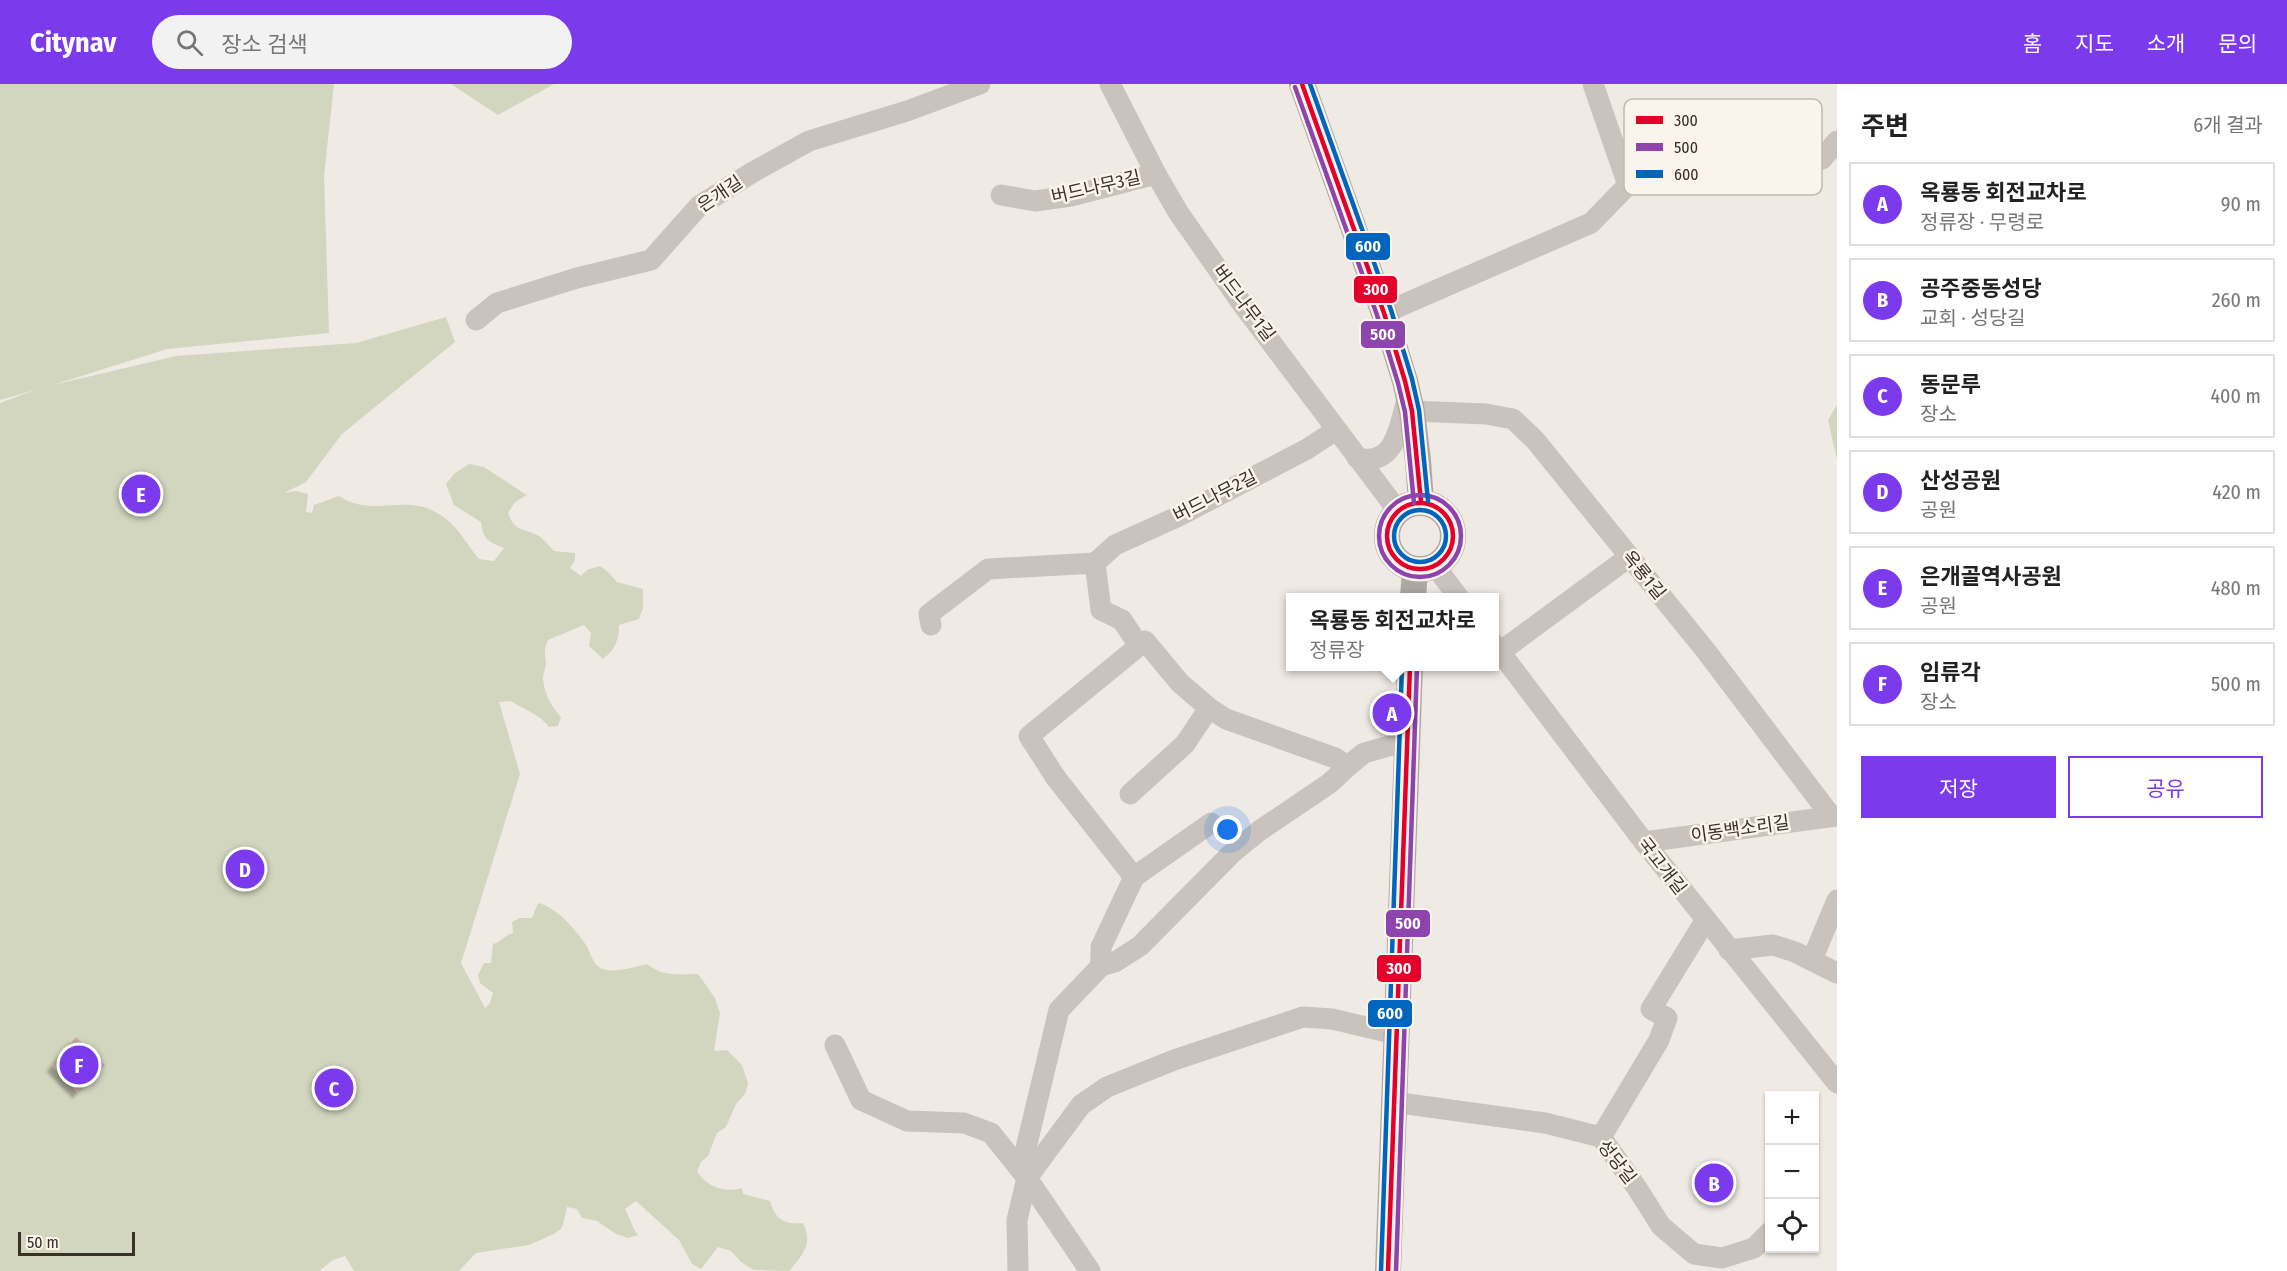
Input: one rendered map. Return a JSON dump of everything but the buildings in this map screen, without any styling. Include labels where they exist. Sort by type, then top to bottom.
[{"type":"main road","points":[[1302,84],[1384,313],[1410,403],[1419,461],[1409,507]]},
{"type":"main road","points":[[1432,504],[1449,518],[1454,540],[1444,560],[1425,568],[1404,566],[1390,551],[1387,540],[1391,519],[1409,507],[1432,504]]},
{"type":"main road","points":[[1415,593],[1425,568]]},
{"type":"main road","points":[[1388,1271],[1410,671]]},
{"type":"street","name":"은개길","points":[[476,320],[497,303],[577,278],[651,260],[699,206],[753,172],[809,141],[907,111],[980,84]]},
{"type":"street","name":"버드나무1길","points":[[1110,84],[1178,212],[1237,296],[1357,458],[1409,507]]},
{"type":"street","points":[[1593,84],[1624,173]]},
{"type":"street","points":[[1822,159],[1837,141]]},
{"type":"street","name":"버드나무3길","points":[[1001,195],[1035,201],[1071,196],[1156,174]]},
{"type":"street","points":[[1384,313],[1591,223],[1624,189]]},
{"type":"street","points":[[1357,458],[1370,461],[1384,456],[1394,441],[1410,403]]},
{"type":"street","name":"옥룡1길","points":[[1410,403],[1513,419],[1535,441],[1706,651],[1834,816]]},
{"type":"street","name":"버드나무2길","points":[[1095,563],[1115,545],[1177,517],[1307,449],[1336,430]]},
{"type":"street","points":[[1499,647],[1629,557]]},
{"type":"street","points":[[931,625],[929,614],[988,569],[1095,563],[1101,609],[1122,620],[1139,646]]},
{"type":"street","points":[[1425,568],[1454,593]]},
{"type":"street","points":[[1134,877],[1056,778],[1029,736],[1145,641],[1180,683],[1209,708],[1226,719],[1335,758],[1348,766]]},
{"type":"street","name":"국고개길","points":[[1499,651],[1705,921],[1837,1083]]},
{"type":"street","points":[[1130,794],[1185,744],[1209,708]]},
{"type":"street","points":[[1018,1271],[1017,1220],[1027,1178],[1026,1148],[1059,1010],[1101,966],[1115,962],[1140,946],[1231,854],[1259,831],[1330,783],[1364,753],[1407,741]]},
{"type":"street","name":"이동백소리길","points":[[1644,842],[1834,816]]},
{"type":"street","points":[[1101,966],[1101,947],[1134,877],[1211,823]]},
{"type":"street","points":[[1812,960],[1837,900]]},
{"type":"street","points":[[1601,1137],[1659,1040],[1667,1018],[1652,1009],[1705,921]]},
{"type":"street","points":[[1729,950],[1773,945],[1812,960],[1837,973]]},
{"type":"street","points":[[1027,1178],[1081,1105],[1107,1087],[1174,1060],[1303,1017],[1332,1019],[1396,1034]]},
{"type":"street","points":[[835,1045],[861,1100],[907,1121],[964,1123],[991,1133],[1027,1178],[1090,1271]]},
{"type":"street","name":"성당길","points":[[1393,1102],[1545,1123],[1601,1137],[1661,1226],[1694,1254],[1722,1258],[1754,1248],[1765,1237]]},
{"type":"green space","points":[[0,84],[334,84],[324,176],[329,333],[167,349],[53,385],[176,356],[356,343],[446,317],[455,342],[342,434],[306,482],[284,493],[296,491],[308,494],[306,512],[312,513],[314,505],[339,496],[352,503],[366,506],[405,505],[432,510],[451,523],[479,559],[494,561],[504,548],[487,539],[481,522],[454,505],[446,484],[455,473],[469,464],[484,467],[527,495],[515,502],[508,513],[513,523],[539,536],[554,551],[575,553],[575,560],[570,568],[581,576],[587,570],[600,566],[617,582],[643,589],[643,608],[639,619],[619,625],[616,644],[603,659],[589,646],[591,633],[584,625],[548,640],[543,676],[549,699],[561,717],[558,726],[549,727],[536,715],[511,701],[499,702],[520,774],[461,963],[485,1008],[490,1003],[493,993],[480,983],[478,975],[484,963],[491,963],[493,944],[513,933],[512,922],[520,918],[532,918],[538,903],[552,909],[577,932],[595,963],[601,968],[616,970],[647,964],[665,973],[698,974],[715,998],[720,1013],[714,1051],[727,1050],[742,1065],[748,1083],[745,1094],[736,1104],[726,1127],[717,1133],[708,1156],[701,1162],[697,1171],[711,1185],[729,1190],[742,1188],[743,1194],[770,1201],[778,1216],[786,1222],[803,1223],[807,1243],[789,1271],[754,1270],[741,1262],[731,1251],[718,1247],[701,1269],[692,1264],[679,1240],[636,1201],[625,1209],[638,1235],[628,1238],[616,1234],[597,1221],[582,1218],[577,1209],[567,1207],[562,1228],[554,1234],[529,1245],[476,1253],[459,1271],[354,1271],[345,1256],[333,1260],[319,1271],[0,1271],[0,403],[35,390],[0,400]]},
{"type":"green space","points":[[451,84],[554,84],[498,115]]},
{"type":"green space","points":[[1837,405],[1837,460],[1828,420]]},
{"type":"transit line","name":"300","points":[[1302,84],[1384,313],[1405,381],[1412,411],[1421,502]]},
{"type":"transit line","name":"600","points":[[1310,84],[1391,310],[1412,379],[1419,410],[1428,501]]},
{"type":"transit line","name":"500","points":[[1295,87],[1377,315],[1398,383],[1405,412],[1414,503]]},
{"type":"transit line","name":"500","points":[[1420,495],[1436,498],[1449,507],[1458,520],[1461,536],[1458,552],[1449,565],[1436,574],[1420,577],[1404,574],[1391,565],[1382,552],[1379,536],[1382,520],[1391,507],[1404,498],[1420,495]]},
{"type":"transit line","name":"300","points":[[1413,503],[1427,503],[1439,508],[1448,517],[1453,536],[1451,549],[1444,560],[1427,569],[1413,569],[1401,564],[1392,555],[1387,543],[1387,529],[1392,517],[1401,508],[1413,503]]},
{"type":"transit line","name":"600","points":[[1420,510],[1434,514],[1442,522],[1446,536],[1442,550],[1434,558],[1420,562],[1406,558],[1398,550],[1394,536],[1398,522],[1406,514],[1420,510]]},
{"type":"transit line","name":"600","points":[[1381,1271],[1402,671]]},
{"type":"transit line","name":"300","points":[[1388,1271],[1410,671]]},
{"type":"transit line","name":"500","points":[[1396,1271],[1417,671]]},
{"type":"place","name":"은개골역사공원","points":[[141,494]]},
{"type":"place","name":"옥룡동 회전교차로","points":[[1392,713]]},
{"type":"place","name":"산성공원","points":[[245,869]]},
{"type":"place","name":"임류각","points":[[79,1065]]},
{"type":"place","name":"동문루","points":[[334,1088]]},
{"type":"place","name":"공주중동성당","points":[[1714,1183]]}]
